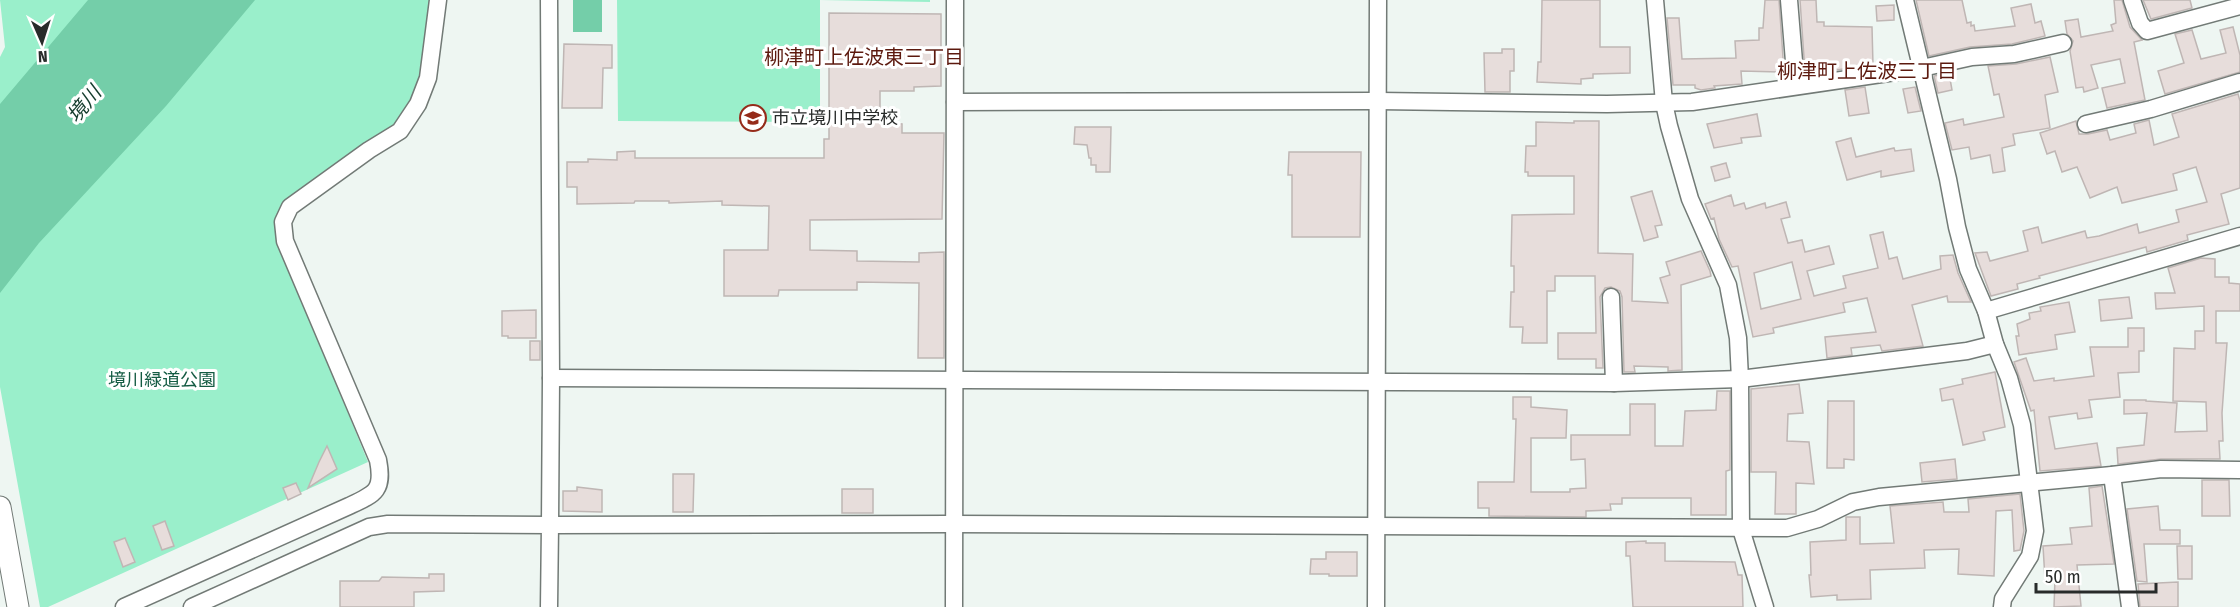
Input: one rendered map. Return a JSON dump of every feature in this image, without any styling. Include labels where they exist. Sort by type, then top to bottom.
[{"type":"main road","points":[[0,507],[18,607]]},
{"type":"street","points":[[123,607],[357,503],[372,495],[379,486],[381,476],[378,460],[285,241],[284,222],[290,207],[369,150],[400,131],[418,104],[428,78],[438,0]]},
{"type":"street","points":[[549,0],[551,378],[549,607]]},
{"type":"street","points":[[954,607],[955,0]]},
{"type":"street","points":[[1376,607],[1378,0]]},
{"type":"street","points":[[1655,0],[1664,103],[1690,199],[1728,285],[1738,338],[1741,529],[1765,607]]},
{"type":"street","points":[[1789,0],[1796,86]]},
{"type":"street","points":[[1905,0],[1968,269],[1986,310],[2022,425],[2035,531],[2030,556],[2003,599],[2002,607]]},
{"type":"street","points":[[2132,0],[2140,23],[2147,31],[2240,6]]},
{"type":"street","points":[[955,102],[1378,101],[1607,104],[1692,102],[1922,68],[1972,57],[2014,54],[2063,43]]},
{"type":"street","points":[[2086,124],[2151,109],[2240,82]]},
{"type":"street","points":[[1986,310],[2240,236]]},
{"type":"street","points":[[1611,297],[1614,383]]},
{"type":"street","points":[[551,378],[1614,383],[1740,379],[1967,351],[1995,344]]},
{"type":"street","points":[[192,607],[369,527],[388,524],[1787,528],[1818,519],[1853,502],[1879,497],[2161,469],[2240,470]]},
{"type":"street","points":[[2112,475],[2130,607]]},
{"type":"green space","name":"境川緑道公園","points":[[0,0],[432,0],[422,77],[413,102],[395,126],[284,202],[279,244],[368,462],[48,607],[40,607],[0,387],[0,57],[5,47]]},
{"type":"green space","points":[[617,0],[820,0],[820,122],[618,121]]},
{"type":"green space","points":[[820,0],[930,0],[930,2]]},
{"type":"water","name":"境川","points":[[88,0],[255,0],[166,106],[39,243],[0,293],[0,104]]},
{"type":"water","points":[[573,0],[602,0],[602,32],[573,32]]},
{"type":"building","points":[[1542,0],[1600,0],[1600,47],[1630,47],[1630,73],[1593,74],[1593,78],[1581,79],[1581,84],[1537,82],[1538,62],[1541,62]]},
{"type":"building","points":[[1765,0],[1779,0],[1784,72],[1741,71],[1742,84],[1714,86],[1715,88],[1701,90],[1695,88],[1695,85],[1673,85],[1667,18],[1679,18],[1682,59],[1736,58],[1735,41],[1759,40],[1759,28],[1763,28]]},
{"type":"building","points":[[1800,0],[1816,0],[1817,22],[1824,22],[1824,26],[1872,27],[1873,65],[1805,72]]},
{"type":"building","points":[[1916,0],[1962,0],[1967,23],[1971,22],[1971,26],[1974,25],[1975,31],[2015,26],[2011,8],[2031,4],[2035,23],[2041,21],[2045,36],[2012,44],[1970,47],[1929,56]]},
{"type":"building","points":[[2114,0],[2122,0],[2130,27],[2142,40],[2134,42],[2145,100],[2107,108],[2102,88],[2125,83],[2120,59],[2091,65],[2098,88],[2084,92],[2083,87],[2076,88],[2070,51],[2073,41],[2067,34],[2065,21],[2078,19],[2081,37],[2113,31],[2111,25],[2116,23]]},
{"type":"building","points":[[2143,0],[2190,0],[2192,8],[2151,19]]},
{"type":"building","points":[[1894,5],[1894,20],[1877,21],[1876,6]]},
{"type":"building","points":[[829,13],[941,14],[941,86],[914,87],[914,91],[880,91],[880,122],[902,124],[902,133],[944,133],[942,219],[810,220],[810,250],[857,251],[857,261],[919,262],[919,253],[944,252],[944,358],[918,358],[919,283],[857,282],[857,290],[779,290],[778,296],[724,296],[724,250],[768,250],[769,206],[722,205],[722,201],[577,204],[577,187],[567,187],[567,162],[588,162],[588,159],[617,160],[617,152],[635,151],[635,158],[824,158],[824,139],[829,139]]},
{"type":"building","points":[[2233,27],[2240,55],[2240,72],[2165,94],[2158,71],[2184,63],[2175,34],[2192,30],[2201,59],[2226,53],[2220,30]]},
{"type":"building","points":[[564,44],[612,45],[612,68],[603,68],[602,108],[562,108]]},
{"type":"building","points":[[1502,49],[1514,49],[1514,71],[1510,71],[1510,92],[1485,92],[1484,53],[1502,53]]},
{"type":"building","points":[[2050,57],[2058,92],[2045,95],[2050,128],[2013,134],[2015,145],[2002,148],[2005,171],[1993,173],[1990,155],[1971,159],[1969,147],[1952,150],[1945,123],[1963,119],[1964,125],[2004,117],[1999,94],[1994,95],[1988,66],[2016,64]]},
{"type":"building","points":[[1949,73],[1952,90],[1938,93],[1934,76]]},
{"type":"building","points":[[1865,87],[1869,113],[1849,116],[1845,90]]},
{"type":"building","points":[[1915,87],[1921,111],[1908,113],[1903,89]]},
{"type":"building","points":[[2238,94],[2240,101],[2240,188],[2221,194],[2229,224],[2187,235],[2188,240],[2147,252],[2146,247],[2039,276],[2040,278],[2017,284],[2018,289],[1991,296],[1975,253],[1987,252],[1990,261],[2028,251],[2023,231],[2038,227],[2042,243],[2085,231],[2087,238],[2099,236],[2137,224],[2139,233],[2179,222],[2176,210],[2207,202],[2196,167],[2173,174],[2177,190],[2122,203],[2117,187],[2090,198],[2077,167],[2062,172],[2055,151],[2047,154],[2040,133],[2076,121],[2079,134],[2107,130],[2110,140],[2136,133],[2134,124],[2149,120],[2154,145],[2179,137],[2172,114]]},
{"type":"building","points":[[1757,114],[1761,136],[1741,138],[1742,143],[1714,148],[1707,124]]},
{"type":"building","points":[[1574,121],[1599,121],[1598,253],[1633,254],[1632,301],[1668,303],[1660,278],[1670,275],[1666,262],[1701,251],[1710,271],[1711,276],[1681,285],[1682,370],[1668,371],[1668,367],[1634,366],[1635,372],[1624,372],[1622,297],[1620,291],[1611,287],[1605,288],[1600,297],[1603,368],[1596,368],[1596,359],[1558,359],[1558,333],[1596,333],[1595,276],[1555,276],[1555,291],[1547,291],[1547,343],[1522,343],[1523,327],[1510,327],[1511,292],[1514,292],[1514,266],[1511,266],[1512,215],[1574,214],[1574,176],[1528,176],[1528,172],[1525,172],[1526,146],[1536,146],[1536,122],[1574,123]]},
{"type":"building","points":[[1075,127],[1111,127],[1110,172],[1096,172],[1096,165],[1091,165],[1087,145],[1074,144]]},
{"type":"building","points":[[1851,138],[1856,157],[1894,148],[1895,151],[1911,149],[1914,171],[1881,177],[1881,171],[1847,180],[1836,142]]},
{"type":"building","points":[[1289,152],[1361,152],[1360,237],[1292,237],[1292,175],[1288,175]]},
{"type":"building","points":[[1726,163],[1730,177],[1715,181],[1711,167]]},
{"type":"building","points":[[1652,191],[1662,225],[1655,226],[1658,237],[1644,241],[1631,197]]},
{"type":"building","points":[[1731,195],[1734,206],[1744,203],[1746,209],[1765,203],[1766,208],[1786,202],[1790,217],[1781,219],[1788,243],[1802,240],[1805,252],[1829,246],[1834,264],[1807,271],[1814,296],[1846,288],[1843,276],[1878,268],[1870,235],[1883,232],[1889,259],[1897,257],[1903,279],[1941,269],[1940,256],[1953,255],[1971,302],[1948,302],[1947,296],[1912,305],[1923,346],[1882,351],[1880,345],[1851,348],[1852,355],[1827,358],[1825,337],[1876,332],[1867,298],[1843,303],[1845,312],[1773,328],[1774,333],[1753,337],[1738,266],[1732,267],[1719,239],[1714,218],[1711,219],[1705,204]],"holes":[[[1792,262],[1801,299],[1761,309],[1754,273]]]},
{"type":"building","points":[[2201,258],[2215,259],[2215,277],[2229,277],[2229,283],[2240,284],[2240,311],[2216,311],[2216,343],[2227,343],[2222,413],[2223,441],[2219,441],[2220,459],[2161,459],[2118,464],[2117,448],[2144,445],[2147,413],[2124,414],[2124,400],[2177,403],[2175,432],[2207,431],[2206,402],[2173,401],[2174,348],[2195,349],[2195,331],[2204,331],[2204,306],[2156,309],[2155,293],[2175,293],[2168,268]]},
{"type":"building","points":[[2129,297],[2132,318],[2101,321],[2099,300]]},
{"type":"building","points":[[2069,302],[2075,332],[2055,335],[2057,349],[2019,355],[2017,324],[2030,319],[2029,313],[2041,311],[2040,307]]},
{"type":"building","points":[[536,310],[536,338],[502,336],[502,311]]},
{"type":"building","points":[[2128,328],[2144,328],[2144,351],[2139,351],[2139,372],[2118,373],[2120,397],[2089,400],[2092,417],[2078,419],[2077,413],[2049,417],[2055,449],[2097,443],[2101,466],[2040,471],[2034,410],[2031,411],[2014,362],[2026,358],[2034,381],[2094,376],[2090,347],[2128,347]]},
{"type":"building","points":[[530,341],[540,341],[540,360],[530,360]]},
{"type":"building","points":[[1995,372],[2005,427],[1983,432],[1985,440],[1963,445],[1953,399],[1942,401],[1940,389],[1963,384],[1962,379]]},
{"type":"building","points":[[1799,384],[1803,413],[1788,414],[1787,441],[1809,442],[1814,484],[1796,483],[1796,514],[1775,514],[1776,472],[1751,472],[1751,389]]},
{"type":"building","points":[[1717,391],[1730,391],[1730,470],[1726,471],[1726,515],[1691,515],[1691,498],[1622,498],[1622,504],[1610,504],[1611,510],[1586,511],[1586,517],[1489,516],[1489,508],[1478,508],[1478,482],[1514,482],[1516,419],[1513,419],[1513,397],[1531,397],[1531,407],[1567,410],[1566,438],[1531,438],[1531,492],[1570,492],[1570,489],[1586,488],[1585,459],[1571,460],[1571,435],[1630,435],[1630,404],[1655,404],[1655,446],[1683,446],[1685,411],[1716,410]]},
{"type":"building","points":[[1828,401],[1854,401],[1854,460],[1844,459],[1844,468],[1827,468]]},
{"type":"building","points":[[327,446],[337,469],[308,488],[319,462]]},
{"type":"building","points":[[1955,459],[1957,479],[1922,482],[1920,463]]},
{"type":"building","points":[[673,474],[694,474],[693,512],[673,512]]},
{"type":"building","points":[[2202,480],[2229,480],[2230,516],[2202,516]]},
{"type":"building","points":[[296,483],[301,494],[288,500],[283,488]]},
{"type":"building","points":[[2102,486],[2114,564],[2077,565],[2081,606],[2054,607],[2055,579],[2045,579],[2043,546],[2072,544],[2070,528],[2092,526],[2089,488]]},
{"type":"building","points":[[577,487],[602,490],[602,512],[563,511],[563,491],[577,491]]},
{"type":"building","points":[[842,489],[873,489],[873,513],[842,513]]},
{"type":"building","points":[[2020,494],[2024,531],[2020,550],[2014,551],[2012,510],[1996,511],[1994,576],[1958,574],[1959,549],[1924,550],[1925,568],[1870,570],[1871,599],[1837,600],[1837,595],[1811,597],[1810,542],[1846,540],[1846,517],[1860,517],[1860,544],[1894,543],[1890,506],[1943,502],[1944,512],[1969,512],[1968,499]]},
{"type":"building","points":[[2158,506],[2160,530],[2180,530],[2180,544],[2144,544],[2147,582],[2137,581],[2127,509]]},
{"type":"building","points":[[165,521],[174,546],[162,550],[153,526]]},
{"type":"building","points":[[125,538],[135,562],[123,567],[114,542]]},
{"type":"building","points":[[1646,541],[1646,543],[1665,543],[1665,561],[1735,562],[1738,575],[1742,575],[1743,607],[1633,607],[1630,556],[1626,556],[1626,542]]},
{"type":"building","points":[[2177,546],[2192,546],[2192,579],[2178,579]]},
{"type":"building","points":[[1326,552],[1357,552],[1357,576],[1310,574],[1311,559],[1326,559]]},
{"type":"building","points":[[429,574],[444,574],[444,591],[414,592],[414,607],[340,607],[340,581],[379,581],[382,577],[429,578]]},
{"type":"building","points":[[2178,582],[2178,607],[2140,607],[2138,584]]},
{"type":"place","name":"市立境川中学校","points":[[753,118]]},
{"type":"district","name":"柳津町上佐波東三丁目","points":[[864,57]]},
{"type":"district","name":"柳津町上佐波三丁目","points":[[1867,71]]}]
